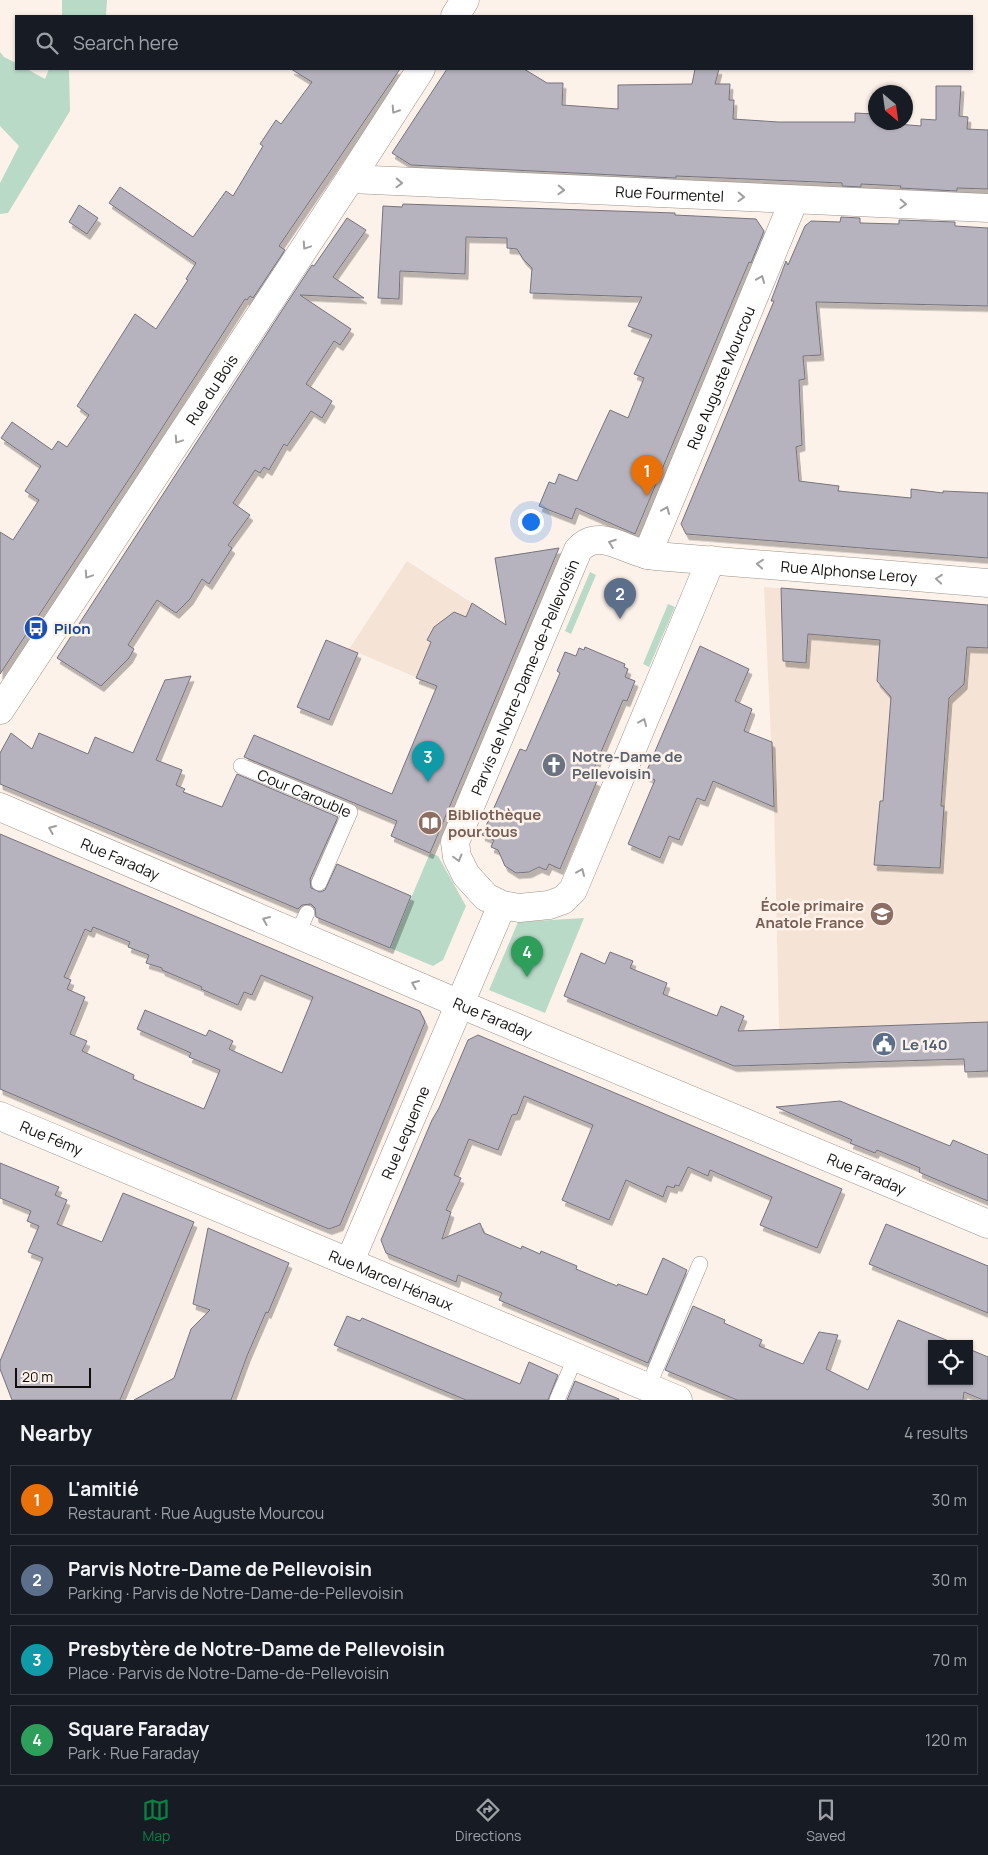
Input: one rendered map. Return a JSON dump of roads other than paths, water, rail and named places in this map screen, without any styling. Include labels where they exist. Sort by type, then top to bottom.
[{"type":"street","points":[[455,15],[465,0]]},
{"type":"street","name":"Rue du Bois","points":[[0,710],[420,70]]},
{"type":"street","name":"Rue Fourmentel","points":[[350,179],[988,208]]},
{"type":"street","name":"Rue Auguste Mourcou","points":[[647,555],[794,200]]},
{"type":"street","name":"Parvis de Notre-Dame-de-Pellevoisin","points":[[592,539],[600,539],[647,555],[711,560],[573,890],[563,900],[550,905],[519,908],[502,905],[486,897],[466,875],[456,858],[455,842],[578,550],[583,544],[592,539]]},
{"type":"street","name":"Rue Alphonse Leroy","points":[[711,560],[988,583]]},
{"type":"street","name":"Rue Faraday","points":[[0,807],[302,923],[460,1004],[988,1224]]},
{"type":"street","points":[[460,1004],[502,905]]},
{"type":"street","name":"Rue Lequenne","points":[[350,1261],[460,1004]]},
{"type":"street","name":"Rue Fémy","points":[[0,1116],[105,1160]]},
{"type":"street","name":"Rue Marcel Hénaux","points":[[105,1160],[350,1261],[676,1400]]},
{"type":"lane","name":"Cour Carouble","points":[[241,766],[350,812],[319,883]]},
{"type":"lane","points":[[648,1387],[700,1264]]},
{"type":"lane","points":[[557,1400],[576,1356]]},
{"type":"place","name":"L'amitié","points":[[647,496]]},
{"type":"place","name":"Parvis Notre-Dame de Pellevoisin","points":[[620,619]]},
{"type":"place","name":"Pilon","points":[[36,628]]},
{"type":"place","name":"Notre-Dame de Pellevoisin","points":[[554,765]]},
{"type":"place","name":"Presbytère de Notre-Dame de Pellevoisin","points":[[428,782]]},
{"type":"place","name":"Bibliothèque pour tous","points":[[430,823]]},
{"type":"place","name":"École primaire Anatole France","points":[[882,914]]},
{"type":"place","name":"Square Faraday","points":[[527,977]]},
{"type":"place","name":"Le 140","points":[[884,1044]]}]
